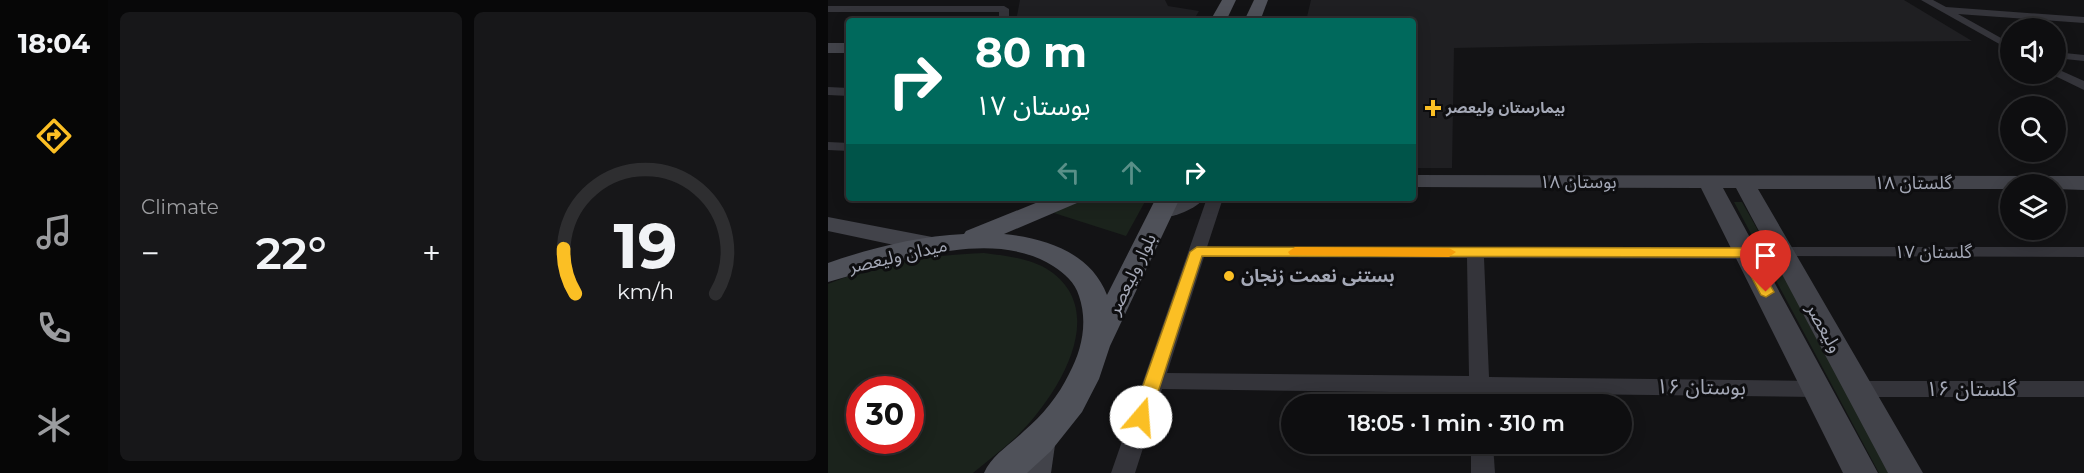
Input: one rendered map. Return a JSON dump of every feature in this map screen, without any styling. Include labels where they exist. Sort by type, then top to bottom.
[{"type":"main road","points":[[1220,18],[1229,0]]},
{"type":"main road","points":[[1253,18],[1261,0]]},
{"type":"main road","points":[[965,242],[1062,201]]},
{"type":"main road","name":"بلوار ولیعصر","points":[[1096,349],[1165,205]]},
{"type":"main road","name":"میدان ولیعصر","points":[[828,273],[886,254],[932,245],[1008,242],[1044,250],[1072,264],[1092,286],[1100,314],[1096,349],[1076,391],[1040,438],[1002,473]]},
{"type":"street","points":[[1926,0],[2000,41]]},
{"type":"street","points":[[828,9],[842,14],[860,4],[884,9],[1004,9],[1004,18]]},
{"type":"street","points":[[868,18],[884,9]]},
{"type":"street","points":[[1943,10],[2084,20]]},
{"type":"street","points":[[828,48],[846,48]]},
{"type":"street","points":[[2066,56],[2084,58]]},
{"type":"street","points":[[2066,74],[2084,78]]},
{"type":"street","points":[[2066,76],[2084,86]]},
{"type":"street","points":[[828,91],[846,92]]},
{"type":"street","points":[[828,146],[846,147]]},
{"type":"street","name":"بوستان ۱۸","points":[[1416,182],[1743,182]]},
{"type":"street","name":"ولیعصر","points":[[1709,182],[1861,473]]},
{"type":"street","name":"ولیعصر","points":[[1743,182],[1906,473]]},
{"type":"street","name":"گلستان ۱۸","points":[[1743,182],[2084,183]]},
{"type":"street","points":[[1165,205],[1182,201]]},
{"type":"street","points":[[1123,473],[1214,201]]},
{"type":"street","points":[[828,224],[932,245]]},
{"type":"street","points":[[1197,252],[1746,253]]},
{"type":"street","points":[[1475,252],[1480,394]]},
{"type":"street","name":"گلستان ۱۷","points":[[1782,252],[2084,252]]},
{"type":"street","name":"بوستان ۱۶","points":[[1154,381],[1457,394]]},
{"type":"street","name":"بوستان ۱۶","points":[[1536,394],[1817,389]]},
{"type":"street","name":"گلستان ۱۶","points":[[1858,389],[2084,389]]},
{"type":"street","points":[[1034,473],[1040,438]]},
{"type":"street","points":[[1482,454],[1483,473]]},
{"type":"shaded area","points":[[1020,0],[1165,0],[1168,6],[1199,11],[1195,18],[1017,18]]},
{"type":"shaded area","name":"بیمارستان ولیعصر","points":[[1311,0],[1904,0],[1972,41],[1454,48],[1452,168],[1416,168],[1416,18],[1307,18]]},
{"type":"shaded area","points":[[1078,201],[1145,201],[1126,236],[1054,213]]},
{"type":"shaded area","points":[[1734,202],[1742,202],[1894,473],[1879,473]]},
{"type":"shaded area","points":[[984,253],[1018,258],[1050,271],[1068,289],[1076,310],[1077,333],[1060,380],[1031,421],[1011,442],[973,473],[828,473],[828,284],[885,265],[924,258]]},
{"type":"slow traffic","points":[[1295,252],[1449,252]]},
{"type":"place","name":"بیمارستان ولیعصر","points":[[1433,108]]},
{"type":"place","name":"بستنی نعمت زنجان","points":[[1229,276]]},
{"type":"route","points":[[1141,417],[1197,252],[1746,253],[1766,292]]}]
